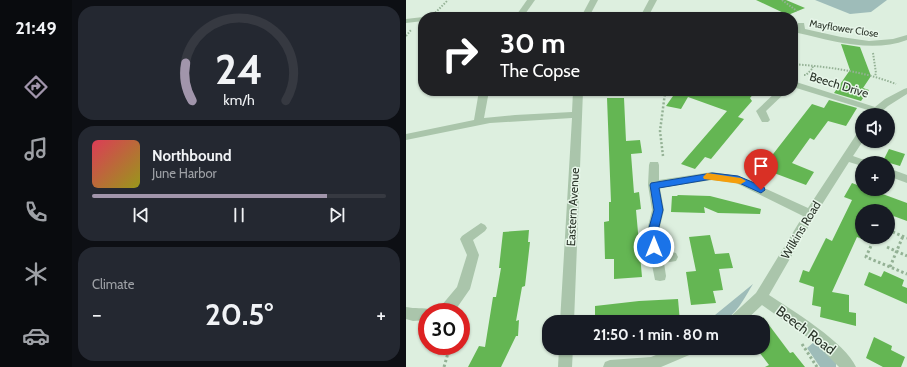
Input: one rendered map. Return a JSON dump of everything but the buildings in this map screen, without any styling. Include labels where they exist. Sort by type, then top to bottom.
[{"type":"street","points":[[523,12],[531,0]]},
{"type":"street","points":[[588,12],[594,0]]},
{"type":"street","points":[[647,12],[653,0]]},
{"type":"street","name":"Mayflower Close","points":[[798,29],[872,44],[893,42],[907,37]]},
{"type":"street","name":"Beech Drive","points":[[798,81],[866,108]]},
{"type":"street","points":[[881,108],[904,89]]},
{"type":"street","points":[[478,122],[483,96]]},
{"type":"street","name":"Eastern Avenue","points":[[567,315],[578,96]]},
{"type":"street","points":[[764,120],[761,111],[777,96]]},
{"type":"street","points":[[406,137],[428,134],[478,122],[522,117],[577,115]]},
{"type":"street","name":"Wilkins Road","points":[[742,315],[761,297],[810,214],[855,146]]},
{"type":"street","points":[[848,158],[855,160]]},
{"type":"street","points":[[654,165],[654,185],[658,210],[652,235],[660,276]]},
{"type":"street","points":[[895,175],[907,179]]},
{"type":"street","points":[[654,185],[712,176],[738,180],[810,214]]},
{"type":"street","points":[[452,303],[463,289],[473,255],[466,239],[481,228]]},
{"type":"street","points":[[656,258],[672,257]]},
{"type":"street","name":"Beech Road","points":[[761,297],[835,350],[849,367]]},
{"type":"street","points":[[406,313],[418,315]]},
{"type":"street","points":[[565,367],[566,355]]},
{"type":"street","points":[[610,367],[651,364],[672,355]]},
{"type":"path","points":[[436,12],[448,0]]},
{"type":"path","points":[[782,0],[797,11]]},
{"type":"path","points":[[872,44],[876,73],[874,76]]},
{"type":"path","points":[[798,64],[832,67],[874,76],[904,89]]},
{"type":"path","points":[[798,79],[806,75],[813,68],[812,65]]},
{"type":"path","points":[[654,165],[664,162],[660,131],[664,96]]},
{"type":"path","points":[[895,233],[907,238]]},
{"type":"path","points":[[890,267],[903,236]]},
{"type":"path","points":[[872,244],[866,256],[907,274]]},
{"type":"path","points":[[887,247],[907,256]]},
{"type":"path","points":[[444,367],[447,355]]},
{"type":"shaded area","points":[[815,0],[887,0],[871,12],[850,14]]},
{"type":"shaded area","points":[[753,284],[740,306],[732,315],[715,315]]},
{"type":"shaded area","points":[[814,342],[836,363],[836,367],[820,367],[807,348]]},
{"type":"slow traffic","points":[[707,177],[712,176],[741,181]]},
{"type":"route","points":[[654,247],[652,235],[658,210],[654,185],[712,176],[738,180],[761,190]]}]
